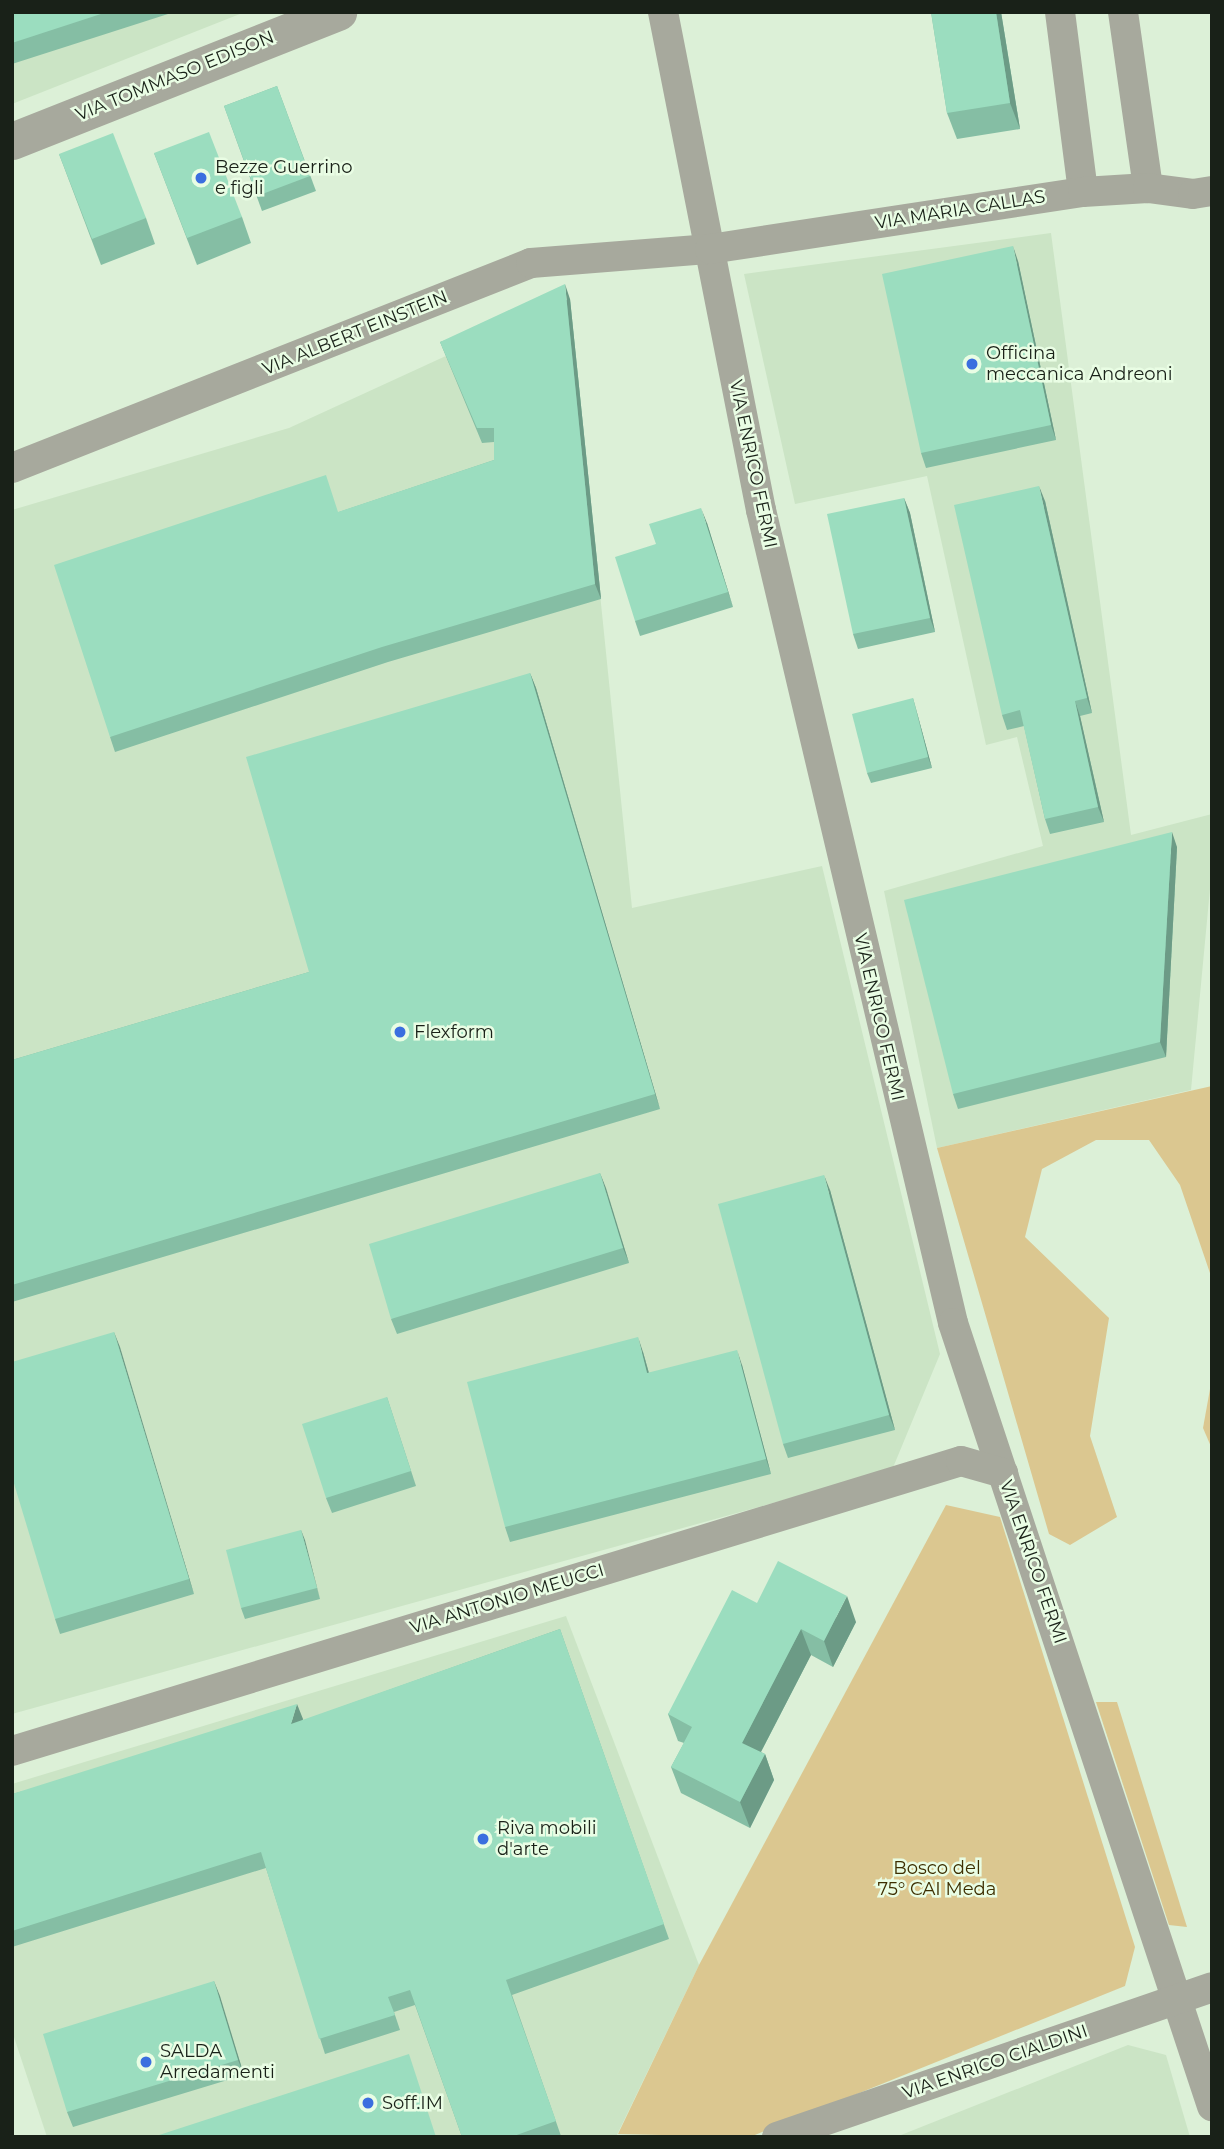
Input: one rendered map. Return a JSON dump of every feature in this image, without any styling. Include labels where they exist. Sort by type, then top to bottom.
[{"type":"street","name":"VIA TOMMASO EDISON","points":[[12,141],[338,12]]},
{"type":"street","name":"VIA ENRICO FERMI","points":[[663,12],[761,510],[953,1323],[1180,1999],[1212,2106]]},
{"type":"street","points":[[1059,12],[1083,192]]},
{"type":"street","points":[[1123,12],[1149,188]]},
{"type":"street","name":"VIA MARIA CALLAS","points":[[710,248],[1083,192],[1149,188],[1192,194],[1212,191]]},
{"type":"street","name":"VIA ALBERT EINSTEIN","points":[[12,468],[531,263],[710,248]]},
{"type":"street","name":"VIA ANTONIO MEUCCI","points":[[12,1751],[961,1461],[1003,1473]]},
{"type":"street","name":"VIA ENRICO CIALDINI","points":[[777,2137],[1212,1987]]},
{"type":"shaded area","points":[[12,12],[245,12],[12,104]]},
{"type":"shaded area","points":[[1051,233],[1131,835],[1212,814],[1212,868],[1191,1090],[937,1148],[884,891],[1043,846],[1017,737],[986,745],[927,476],[795,504],[744,274]]},
{"type":"shaded area","points":[[570,299],[632,908],[822,866],[940,1354],[892,1470],[12,1714],[12,510],[289,428]]},
{"type":"shaded area","points":[[566,1616],[699,1965],[616,2137],[47,2137],[12,2031],[12,1784]]},
{"type":"shaded area","points":[[1128,2045],[1166,2055],[1190,2137],[896,2137]]},
{"type":"green space","points":[[1212,1086],[1212,1279],[1180,1185],[1149,1140],[1096,1140],[1042,1169],[1025,1237],[1109,1318],[1090,1436],[1117,1517],[1070,1545],[1049,1534],[937,1148]]},
{"type":"green space","points":[[1212,1378],[1212,1449],[1203,1428]]},
{"type":"green space","name":"Bosco del 75° CAI Meda","points":[[946,1505],[1000,1517],[1135,1947],[1125,1986],[750,2137],[618,2134],[699,1965]]},
{"type":"green space","points":[[1096,1702],[1117,1702],[1187,1927],[1169,1925]]},
{"type":"building","points":[[12,12],[107,12],[12,43]]},
{"type":"building","points":[[931,12],[996,12],[1010,103],[947,113]]},
{"type":"building","points":[[277,86],[310,176],[257,196],[224,106]]},
{"type":"building","points":[[209,132],[242,217],[187,238],[154,153]]},
{"type":"building","points":[[113,133],[146,218],[92,239],[59,154]]},
{"type":"building","name":"Officina meccanica Andreoni","points":[[1013,246],[1051,425],[921,453],[882,274]]},
{"type":"building","points":[[565,284],[595,584],[382,647],[110,737],[54,565],[326,475],[338,512],[494,460],[494,428],[477,428],[440,342]]},
{"type":"building","points":[[1039,486],[1087,698],[1075,701],[1098,807],[1045,819],[1020,710],[1002,715],[954,505]]},
{"type":"building","points":[[904,498],[930,618],[853,634],[827,514]]},
{"type":"building","points":[[701,508],[728,592],[635,621],[615,557],[656,544],[649,524]]},
{"type":"building","name":"Flexform","points":[[530,673],[655,1094],[12,1285],[12,1060],[309,972],[246,757]]},
{"type":"building","points":[[913,698],[928,757],[867,773],[852,714]]},
{"type":"building","points":[[1172,832],[1160,1042],[953,1094],[904,900]]},
{"type":"building","points":[[600,1173],[623,1248],[391,1319],[369,1244]]},
{"type":"building","points":[[824,1175],[889,1415],[783,1444],[718,1204]]},
{"type":"building","points":[[114,1332],[189,1579],[55,1619],[12,1477],[12,1362]]},
{"type":"building","points":[[638,1337],[647,1373],[737,1350],[766,1459],[505,1527],[467,1382]]},
{"type":"building","points":[[387,1397],[411,1471],[326,1498],[302,1424]]},
{"type":"building","points":[[301,1530],[317,1588],[241,1608],[226,1550]]},
{"type":"building","points":[[778,1561],[847,1596],[824,1641],[801,1629],[742,1743],[765,1754],[740,1802],[671,1767],[692,1727],[668,1714],[732,1590],[757,1603]]},
{"type":"building","name":"Riva mobili d'arte","points":[[560,1629],[664,1924],[506,1980],[556,2121],[511,2137],[462,2137],[410,1990],[388,1997],[395,2015],[319,2039],[261,1852],[12,1931],[12,1794],[297,1704],[291,1724]]},
{"type":"building","name":"SALDA Arredamenti","points":[[214,1981],[238,2060],[67,2112],[43,2034]]},
{"type":"building","name":"Soff.IM","points":[[409,2054],[436,2137],[153,2137]]},
{"type":"place","name":"Bezze Guerrino e figli","points":[[201,178]]},
{"type":"place","name":"Officina meccanica Andreoni","points":[[972,364]]},
{"type":"place","name":"Flexform","points":[[400,1032]]},
{"type":"place","name":"Riva mobili d'arte","points":[[483,1839]]},
{"type":"place","name":"SALDA Arredamenti","points":[[146,2062]]},
{"type":"place","name":"Soff.IM","points":[[368,2103]]}]
